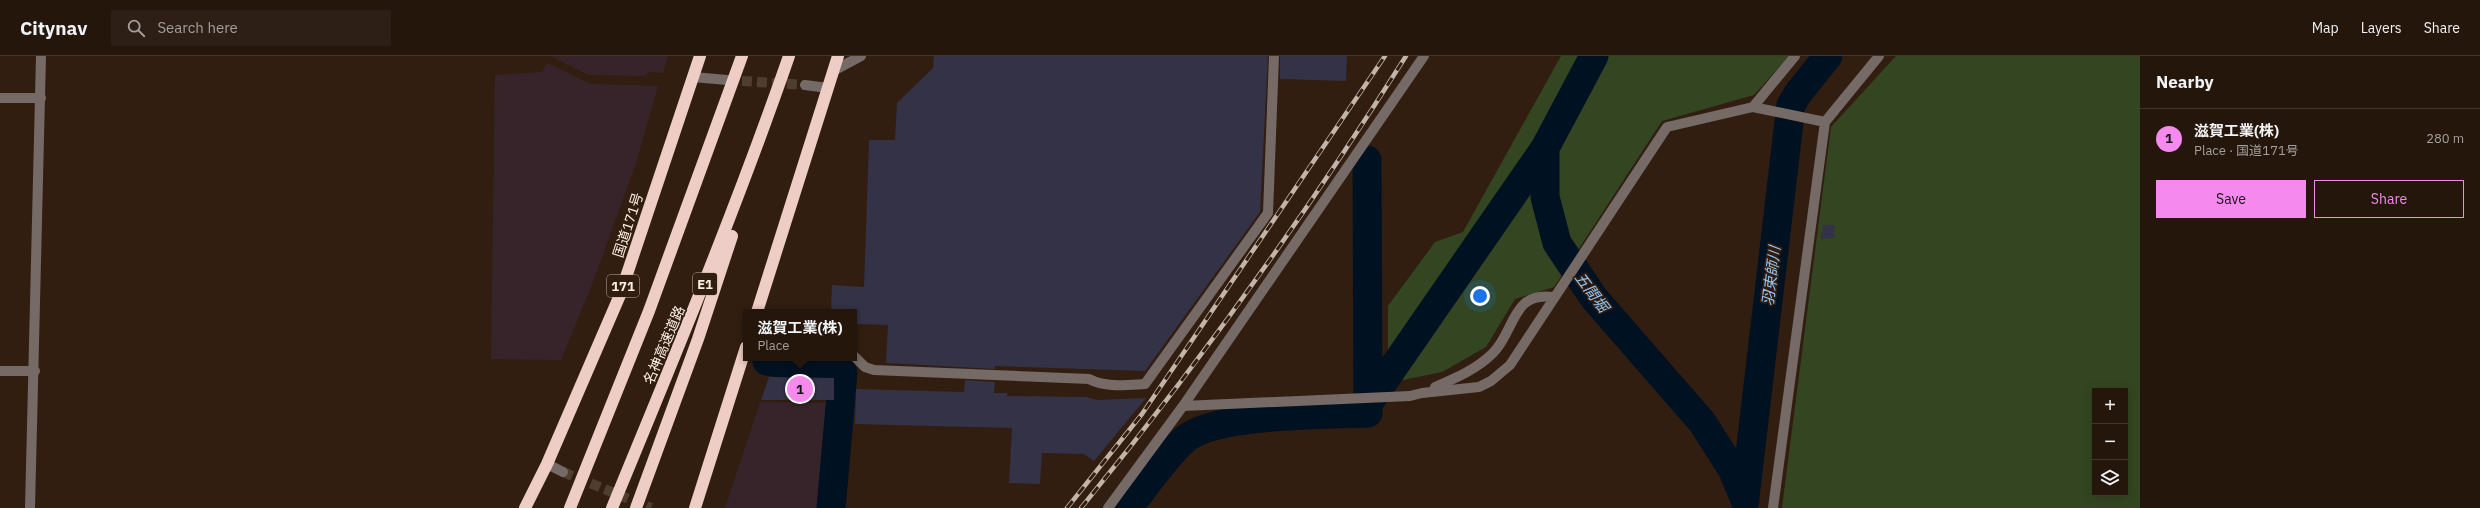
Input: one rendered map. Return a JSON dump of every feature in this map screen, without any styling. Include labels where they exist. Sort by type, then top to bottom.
[{"type":"highway","name":"国道171号","points":[[524,508],[547,464],[620,296],[700,56]]},
{"type":"highway","name":"名神高速道路","points":[[570,508],[649,311],[742,56]]},
{"type":"highway","name":"名神高速道路","points":[[612,508],[742,190],[789,56]]},
{"type":"highway","name":"名神高速道路","points":[[636,508],[698,339],[789,56]]},
{"type":"highway","points":[[758,309],[838,56]]},
{"type":"highway","points":[[695,508],[743,356]]},
{"type":"street","points":[[30,508],[35,371],[41,56]]},
{"type":"street","points":[[833,70],[861,56]]},
{"type":"street","points":[[857,359],[865,367],[874,370],[1089,379],[1098,384],[1126,386],[1145,384],[1268,213],[1274,56]]},
{"type":"street","points":[[1108,508],[1183,406],[1424,56]]},
{"type":"street","points":[[1754,107],[1773,80],[1795,56]]},
{"type":"street","points":[[1773,508],[1825,122],[1879,56]]},
{"type":"street","points":[[694,77],[727,80]]},
{"type":"street","points":[[805,85],[828,88]]},
{"type":"street","points":[[0,98],[41,98]]},
{"type":"street","points":[[1183,406],[1384,398],[1479,387],[1499,376],[1510,365],[1553,297],[1582,257],[1667,127],[1754,107],[1825,122]]},
{"type":"street","points":[[1422,393],[1474,369],[1494,352],[1516,314],[1530,298],[1542,295],[1553,297]]},
{"type":"street","points":[[0,371],[35,371]]},
{"type":"street","points":[[547,464],[563,472]]},
{"type":"shaded area","points":[[551,56],[668,56],[663,73],[648,72],[646,76],[589,75]]},
{"type":"shaded area","points":[[547,63],[591,84],[658,86],[636,163],[595,277],[561,360],[491,359],[495,75],[542,72]]},
{"type":"shaded area","points":[[760,402],[837,403],[825,508],[725,508]]},
{"type":"green space","points":[[1561,56],[1789,56],[1754,95],[1662,121],[1554,287],[1515,299],[1486,347],[1442,372],[1388,383],[1388,306],[1435,242],[1463,232]]},
{"type":"green space","points":[[1896,56],[2140,56],[2140,508],[1782,508],[1831,127]]},
{"type":"building","points":[[934,56],[1268,56],[1260,212],[1145,371],[995,366],[995,369],[886,363],[888,325],[857,324],[857,309],[831,309],[832,285],[864,287],[869,140],[895,140],[897,103],[933,68]]},
{"type":"building","points":[[1280,56],[1347,56],[1346,81],[1280,79]]},
{"type":"building","points":[[1823,225],[1835,225],[1834,238],[1821,239]]},
{"type":"building","points":[[769,377],[834,378],[834,400],[761,400]]},
{"type":"building","points":[[965,380],[995,382],[994,393],[1007,393],[1007,396],[1086,397],[1097,400],[1146,398],[1094,461],[1084,454],[1042,453],[1040,484],[1009,483],[1012,428],[855,424],[856,389],[964,392]]},
{"type":"waterway","name":"五間堀","points":[[1594,56],[1545,148],[1545,197],[1557,243],[1594,298],[1702,422],[1732,469],[1745,500]]},
{"type":"waterway","name":"羽束師川","points":[[1745,497],[1791,105],[1799,92],[1828,56]]},
{"type":"waterway","points":[[1368,404],[1545,148]]},
{"type":"waterway","points":[[1128,508],[1162,463],[1184,440],[1199,431],[1244,420],[1272,417],[1368,413],[1367,160]]},
{"type":"waterway","points":[[767,361],[843,373],[831,508]]},
{"type":"tunnel","points":[[727,80],[805,85]]},
{"type":"tunnel","points":[[563,472],[651,508]]},
{"type":"railway","points":[[1067,508],[1142,414],[1385,56]]},
{"type":"railway","points":[[1081,508],[1168,399],[1251,287],[1330,173],[1406,56]]},
{"type":"place","name":"滋賀工業(株)","points":[[800,389]]}]
